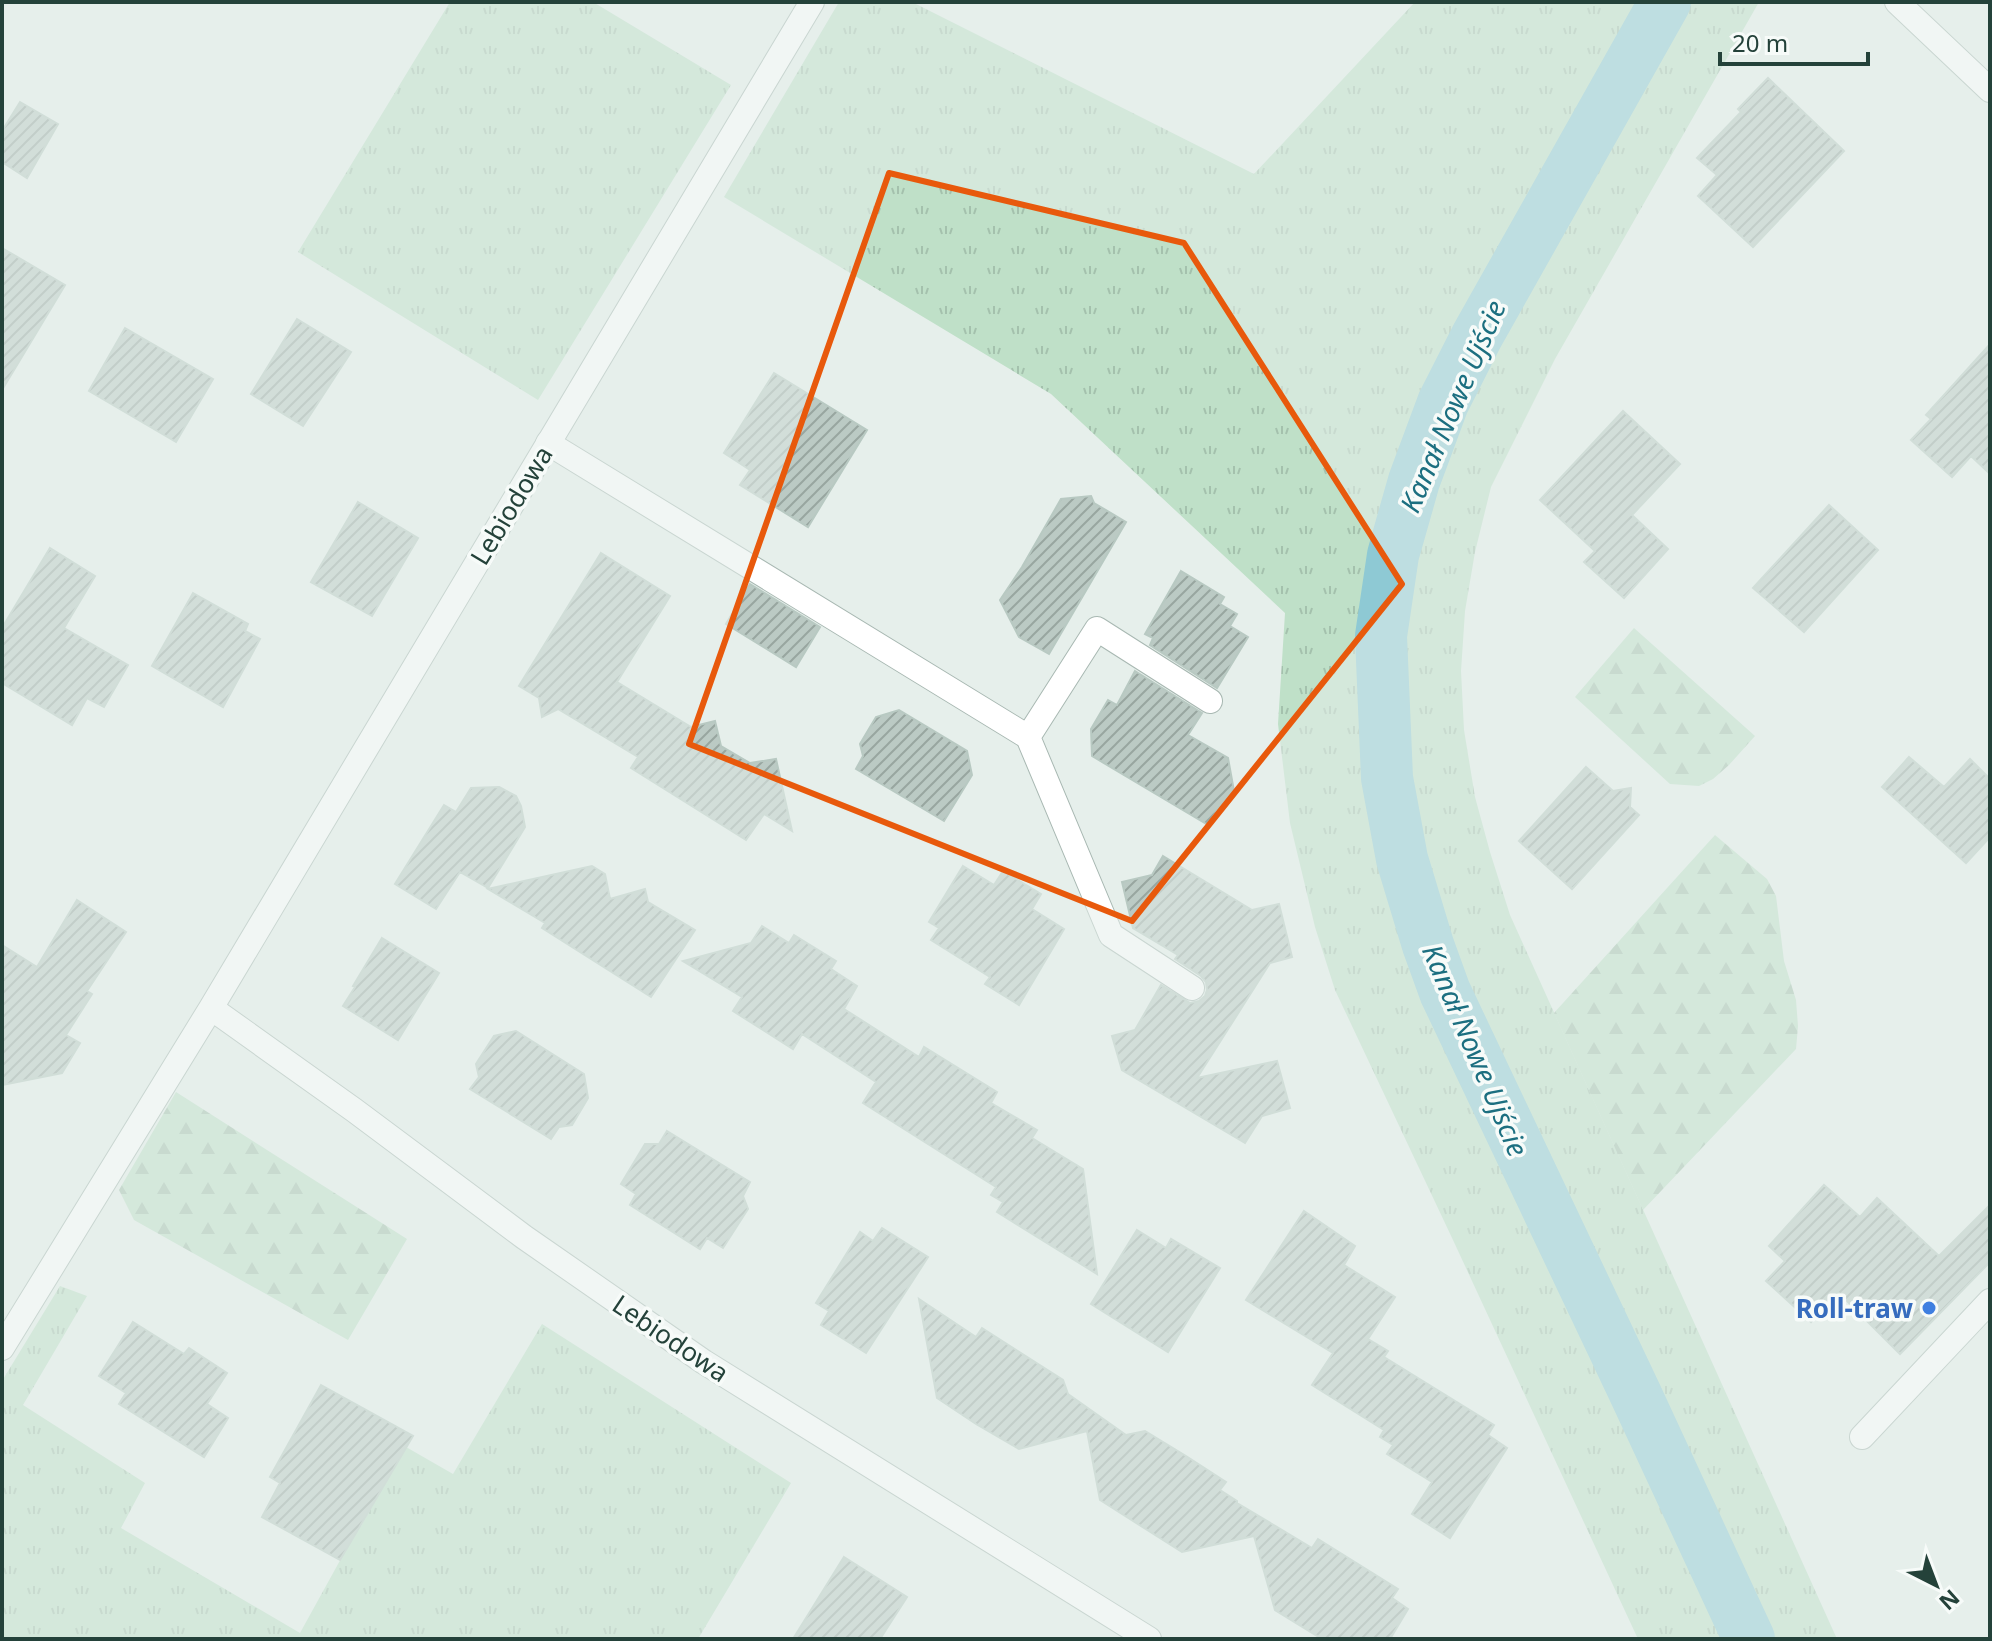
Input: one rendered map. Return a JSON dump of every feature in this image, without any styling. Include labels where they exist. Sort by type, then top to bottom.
[{"type":"street","name":"Lebiodowa","points":[[2,1348],[211,1008],[812,2]]},
{"type":"street","points":[[1901,4],[1990,90]]},
{"type":"street","points":[[548,443],[1028,737],[1111,935],[1192,988]]},
{"type":"street","points":[[1028,737],[1097,629],[1210,701]]},
{"type":"street","name":"Lebiodowa","points":[[211,1008],[537,1246],[704,1362],[1149,1639]]},
{"type":"street","points":[[1862,1437],[1990,1301]]},
{"type":"highlighted area","points":[[889,173],[1184,243],[1402,584],[1132,921],[689,744]]},
{"type":"green space","points":[[450,2],[593,2],[731,85],[538,400],[298,252]]},
{"type":"green space","points":[[839,2],[912,2],[1254,174],[1415,2],[1759,2],[1555,359],[1491,487],[1465,611],[1461,671],[1464,730],[1475,797],[1510,915],[1837,1639],[1638,1639],[1335,990],[1315,927],[1290,823],[1278,724],[1285,613],[1051,394],[724,197]]},
{"type":"green space","points":[[1634,628],[1755,736],[1729,765],[1699,786],[1670,784],[1575,697]]},
{"type":"green space","points":[[1715,835],[1767,879],[1776,896],[1784,961],[1796,1000],[1796,1049],[1643,1210],[1554,1013]]},
{"type":"green space","points":[[176,1092],[407,1239],[348,1340],[134,1220],[119,1190]]},
{"type":"green space","points":[[60,1286],[87,1296],[23,1405],[145,1483],[121,1528],[300,1633],[406,1447],[453,1474],[542,1324],[791,1483],[698,1639],[2,1639],[2,1381]]},
{"type":"building","points":[[1768,78],[1844,151],[1753,247],[1698,196],[1717,175],[1697,158]]},
{"type":"building","points":[[20,102],[58,124],[27,178],[2,162],[2,131]]},
{"type":"building","points":[[2,248],[65,285],[2,390]]},
{"type":"building","points":[[297,319],[351,352],[303,426],[251,394]]},
{"type":"building","points":[[125,328],[213,379],[176,442],[89,391]]},
{"type":"building","points":[[1990,344],[1990,474],[1971,456],[1952,477],[1911,440],[1931,419],[1926,415]]},
{"type":"building","points":[[774,373],[867,430],[808,527],[740,485],[750,470],[724,453]]},
{"type":"building","points":[[1623,411],[1680,464],[1632,515],[1668,549],[1624,598],[1584,562],[1595,551],[1540,500]]},
{"type":"building","points":[[1091,496],[1094,503],[1126,522],[1049,654],[1019,637],[1000,600],[1061,499]]},
{"type":"building","points":[[358,502],[418,538],[372,616],[311,582]]},
{"type":"building","points":[[1829,505],[1878,550],[1804,632],[1753,588]]},
{"type":"building","points":[[50,548],[95,576],[64,628],[128,665],[104,707],[87,698],[72,725],[2,683],[2,628]]},
{"type":"building","points":[[601,553],[670,596],[617,682],[691,727],[715,721],[721,746],[750,763],[776,759],[792,831],[764,814],[746,840],[631,768],[638,757],[558,709],[542,717],[539,698],[519,686]]},
{"type":"building","points":[[1181,571],[1224,597],[1220,604],[1237,614],[1230,626],[1248,637],[1217,688],[1150,645],[1153,638],[1145,634]]},
{"type":"building","points":[[750,584],[820,627],[796,667],[726,624]]},
{"type":"building","points":[[193,593],[248,624],[245,631],[260,639],[223,707],[152,666]]},
{"type":"building","points":[[1135,671],[1202,713],[1188,735],[1228,758],[1234,791],[1226,807],[1219,807],[1208,825],[1092,756],[1091,729],[1108,700],[1117,705]]},
{"type":"building","points":[[899,710],[967,751],[972,775],[944,821],[856,769],[863,756],[860,744],[876,717]]},
{"type":"building","points":[[1909,757],[1944,787],[1970,759],[1990,779],[1990,837],[1966,863],[1882,787]]},
{"type":"building","points":[[1586,767],[1613,791],[1631,788],[1630,807],[1639,815],[1572,889],[1519,841]]},
{"type":"building","points":[[499,787],[516,796],[525,827],[488,888],[460,872],[436,909],[395,884],[444,805],[456,812],[471,788]]},
{"type":"building","points":[[1163,856],[1252,910],[1279,904],[1292,957],[1270,963],[1197,1078],[1277,1061],[1290,1108],[1262,1116],[1245,1143],[1122,1070],[1112,1036],[1135,1030],[1161,985],[1190,1003],[1199,1001],[1207,990],[1201,976],[1175,959],[1178,955],[1133,928],[1122,882],[1152,875]]},
{"type":"building","points":[[592,866],[605,874],[610,899],[645,889],[648,902],[695,930],[651,997],[542,928],[545,923],[488,889]]},
{"type":"building","points":[[963,866],[994,885],[1003,871],[1041,894],[1032,909],[1064,929],[1019,1005],[985,984],[990,977],[931,940],[939,928],[929,922]]},
{"type":"building","points":[[77,900],[126,932],[87,991],[92,994],[66,1035],[80,1043],[62,1073],[2,1085],[2,945],[37,967]]},
{"type":"building","points":[[762,926],[789,943],[794,935],[836,961],[831,969],[857,986],[844,1009],[919,1057],[924,1047],[997,1092],[991,1103],[1037,1130],[1032,1138],[1083,1169],[1097,1274],[997,1212],[1003,1202],[991,1195],[996,1187],[863,1103],[876,1082],[802,1034],[793,1049],[733,1011],[742,997],[683,961],[751,943]]},
{"type":"building","points":[[382,938],[439,973],[398,1040],[343,1006]]},
{"type":"building","points":[[516,1031],[584,1074],[588,1098],[572,1125],[559,1127],[551,1139],[470,1089],[479,1077],[476,1064],[494,1036]]},
{"type":"building","points":[[667,1131],[750,1182],[743,1196],[748,1209],[723,1248],[707,1238],[700,1249],[630,1205],[636,1194],[621,1184],[645,1144],[659,1144]]},
{"type":"building","points":[[1824,1185],[1860,1217],[1877,1198],[1939,1256],[1990,1205],[1990,1262],[1900,1354],[1838,1292],[1811,1322],[1766,1281],[1785,1261],[1769,1246]]},
{"type":"building","points":[[1304,1211],[1355,1246],[1344,1265],[1395,1297],[1368,1339],[1388,1351],[1384,1357],[1494,1425],[1488,1435],[1507,1448],[1450,1538],[1412,1514],[1432,1482],[1387,1454],[1393,1445],[1380,1437],[1384,1430],[1312,1385],[1333,1353],[1246,1300]]},
{"type":"building","points":[[882,1228],[928,1257],[866,1353],[821,1325],[829,1311],[816,1303],[860,1232],[873,1241]]},
{"type":"building","points":[[1137,1230],[1166,1248],[1171,1239],[1220,1268],[1168,1352],[1091,1304]]},
{"type":"building","points":[[919,1299],[976,1337],[982,1328],[1063,1380],[1068,1394],[1126,1435],[1145,1431],[1186,1456],[1226,1482],[1220,1490],[1237,1503],[1312,1548],[1318,1539],[1398,1589],[1392,1598],[1408,1609],[1390,1639],[1322,1639],[1275,1610],[1254,1536],[1182,1552],[1100,1500],[1087,1431],[1019,1449],[937,1398]]},
{"type":"building","points":[[133,1322],[184,1354],[189,1348],[227,1373],[207,1404],[228,1418],[204,1457],[119,1404],[126,1393],[99,1376]]},
{"type":"building","points":[[321,1385],[413,1436],[340,1560],[262,1517],[280,1483],[270,1477]]},
{"type":"building","points":[[844,1557],[907,1597],[880,1639],[793,1639]]},
{"type":"waterway","name":"Kanał Nowe Ujście","points":[[1665,2],[1477,336],[1443,403],[1414,481],[1393,555],[1381,636],[1387,778],[1402,859],[1445,992],[1749,1639]]},
{"type":"place","name":"Roll-traw","points":[[1929,1308]]}]
